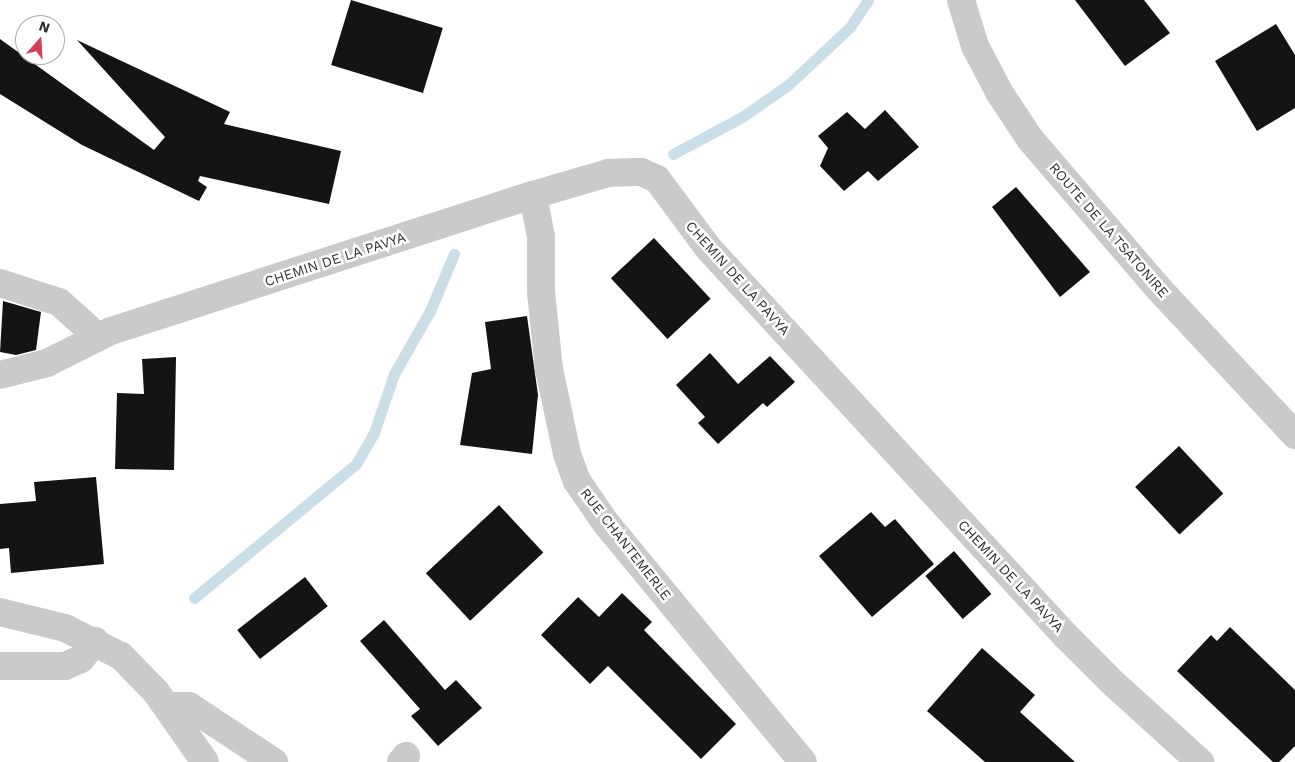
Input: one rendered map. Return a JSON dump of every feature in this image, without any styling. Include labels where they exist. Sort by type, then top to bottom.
[{"type":"street","name":"ROUTE DE LA TSATONIRE","points":[[961,0],[976,46],[999,92],[1030,139],[1158,289],[1295,435]]},
{"type":"street","name":"CHEMIN DE LA PAVYA","points":[[0,375],[47,363],[98,337],[533,195],[620,171],[640,172],[657,178],[708,248],[1002,568],[1113,684],[1200,762]]},
{"type":"street","name":"RUE CHANTEMERLE","points":[[533,195],[541,237],[541,299],[550,369],[567,454],[577,481],[605,522],[803,762]]},
{"type":"street","points":[[0,282],[59,302],[98,337]]},
{"type":"street","points":[[0,612],[42,620],[95,641],[134,666],[167,706],[205,762]]},
{"type":"street","points":[[0,666],[65,666],[81,659],[95,641]]},
{"type":"street","points":[[167,706],[189,706],[274,762]]},
{"type":"building","points":[[351,0],[443,28],[423,93],[331,65]]},
{"type":"building","points":[[1075,0],[1144,0],[1170,33],[1125,66]]},
{"type":"building","points":[[1276,24],[1295,55],[1295,108],[1257,131],[1215,61]]},
{"type":"building","points":[[0,39],[15,50],[15,65],[36,65],[154,150],[165,137],[77,40],[230,112],[224,124],[341,151],[329,204],[200,176],[198,181],[207,187],[199,201],[82,145],[0,94]]},
{"type":"building","points":[[885,110],[919,147],[878,181],[868,171],[844,191],[820,166],[828,148],[818,136],[847,112],[865,129]]},
{"type":"building","points":[[1016,187],[1090,272],[1060,297],[992,207]]},
{"type":"building","points":[[654,238],[711,299],[667,339],[611,278]]},
{"type":"building","points":[[3,301],[41,312],[36,350],[16,355],[0,352]]},
{"type":"building","points":[[527,316],[538,395],[532,454],[460,445],[472,373],[491,369],[485,322]]},
{"type":"building","points":[[710,353],[738,384],[770,356],[795,382],[767,407],[763,403],[718,444],[698,423],[705,417],[676,385]]},
{"type":"building","points":[[176,357],[174,470],[115,469],[117,393],[144,394],[142,359]]},
{"type":"building","points":[[1179,446],[1223,494],[1179,534],[1135,487]]},
{"type":"building","points":[[96,477],[104,564],[11,573],[9,548],[0,549],[0,504],[36,501],[34,482]]},
{"type":"building","points":[[499,505],[543,553],[470,621],[426,573]]},
{"type":"building","points":[[871,512],[885,527],[895,519],[934,564],[872,617],[819,556]]},
{"type":"building","points":[[954,551],[991,594],[963,619],[925,576]]},
{"type":"building","points":[[305,577],[328,606],[260,659],[237,630]]},
{"type":"building","points":[[622,593],[652,622],[644,630],[736,724],[701,759],[608,666],[590,684],[541,635],[578,597],[599,617]]},
{"type":"building","points":[[384,620],[445,690],[456,680],[482,708],[438,746],[411,716],[420,709],[360,641]]},
{"type":"building","points":[[1230,627],[1295,690],[1295,746],[1279,762],[1273,762],[1177,671],[1211,635],[1217,641]]},
{"type":"building","points":[[982,648],[1035,695],[1020,712],[1075,762],[985,762],[927,711]]},
{"type":"waterway","points":[[673,154],[742,117],[788,85],[850,27],[868,0]]},
{"type":"waterway","points":[[194,598],[356,464],[374,433],[394,374],[430,311],[454,254]]}]
